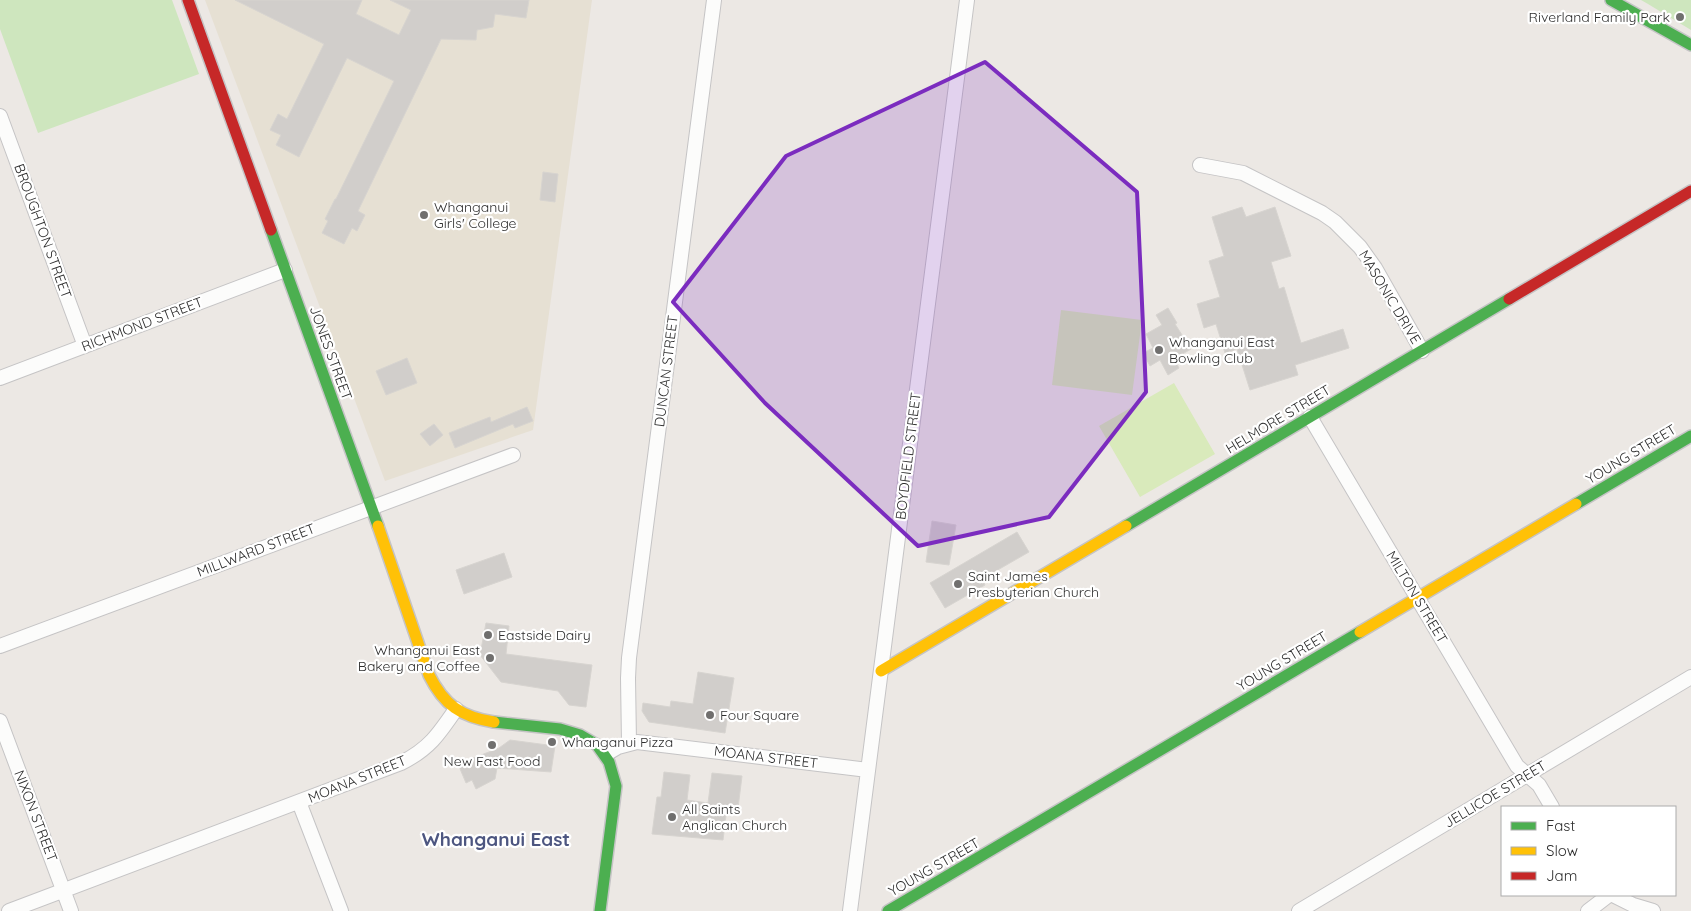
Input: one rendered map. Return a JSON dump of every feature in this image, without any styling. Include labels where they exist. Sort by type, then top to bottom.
[{"type":"street","name":"JONES STREET","points":[[188,0],[429,675],[437,691],[446,702],[456,709]]},
{"type":"street","name":"DUNCAN STREET","points":[[629,743],[629,658],[714,0]]},
{"type":"street","name":"BOYDFIELD STREET","points":[[850,911],[967,0]]},
{"type":"street","points":[[1611,0],[1691,45]]},
{"type":"street","name":"BROUGHTON STREET","points":[[0,116],[85,346]]},
{"type":"street","name":"MASONIC DRIVE","points":[[1200,165],[1243,173],[1322,213],[1335,222],[1360,247],[1422,351]]},
{"type":"street","name":"HELMORE STREET","points":[[881,671],[1691,191]]},
{"type":"street","name":"RICHMOND STREET","points":[[0,378],[285,270]]},
{"type":"street","name":"MILTON STREET","points":[[1310,417],[1517,766],[1539,785],[1551,806]]},
{"type":"street","name":"YOUNG STREET","points":[[888,911],[1691,436]]},
{"type":"street","name":"MILLWARD STREET","points":[[0,646],[513,455]]},
{"type":"street","name":"JELLICOE STREET","points":[[1299,911],[1691,677]]},
{"type":"street","name":"MOANA STREET","points":[[9,911],[401,763],[418,755],[440,733],[456,709]]},
{"type":"street","points":[[456,709],[470,717],[574,733],[591,740],[606,754],[614,774],[616,786],[600,911]]},
{"type":"street","name":"NIXON STREET","points":[[0,721],[71,911]]},
{"type":"street","name":"MOANA STREET","points":[[606,754],[629,743],[637,742],[868,770]]},
{"type":"street","points":[[299,802],[341,911]]},
{"type":"street","points":[[1588,911],[1608,896]]},
{"type":"street","points":[[1615,896],[1633,905],[1653,911]]},
{"type":"highlighted area","points":[[985,62],[1137,192],[1146,392],[1049,517],[918,546],[765,403],[673,302],[786,156]]},
{"type":"shaded area","name":"Whanganui Girls' College","points":[[205,0],[592,0],[533,430],[385,481]]},
{"type":"green space","points":[[0,0],[172,0],[199,74],[38,133],[0,29]]},
{"type":"green space","name":"Riverland Family Park","points":[[1641,0],[1691,0],[1691,30],[1648,4]]},
{"type":"green space","points":[[1061,310],[1142,320],[1132,395],[1052,385]]},
{"type":"green space","points":[[1174,383],[1215,454],[1140,497],[1099,426]]},
{"type":"building","points":[[235,0],[362,0],[356,14],[399,35],[411,10],[390,0],[529,0],[526,18],[495,14],[493,27],[477,30],[476,40],[441,39],[358,211],[365,215],[357,231],[352,228],[344,244],[322,233],[328,221],[325,219],[394,81],[347,58],[299,157],[276,145],[281,135],[270,130],[278,114],[287,119],[324,44]]},
{"type":"building","points":[[543,172],[558,174],[555,202],[540,200]]},
{"type":"building","points":[[1242,207],[1246,217],[1275,207],[1291,256],[1271,262],[1279,289],[1284,287],[1301,343],[1343,329],[1349,348],[1295,365],[1298,375],[1250,390],[1237,349],[1225,353],[1216,324],[1204,328],[1197,304],[1220,297],[1209,261],[1224,256],[1212,217]]},
{"type":"building","points":[[1168,308],[1177,323],[1175,324],[1191,349],[1174,359],[1179,368],[1168,375],[1160,360],[1150,366],[1143,353],[1153,348],[1146,334],[1162,325],[1156,315]]},
{"type":"building","points":[[407,358],[417,383],[386,395],[376,371]]},
{"type":"building","points":[[527,407],[533,421],[515,428],[513,424],[455,448],[449,433],[490,417],[491,422]]},
{"type":"building","points":[[434,424],[443,435],[430,446],[420,434]]},
{"type":"building","points":[[932,521],[956,525],[949,565],[926,562]]},
{"type":"building","points":[[1017,532],[1029,552],[982,579],[985,585],[945,608],[930,583]]},
{"type":"building","points":[[504,553],[512,577],[464,594],[456,570]]},
{"type":"building","points":[[486,623],[509,626],[506,654],[592,665],[586,707],[569,705],[558,691],[501,682],[480,655]]},
{"type":"building","points":[[698,672],[734,678],[725,733],[649,722],[642,711],[643,703],[670,707],[671,701],[693,704]]},
{"type":"building","points":[[510,740],[555,746],[551,772],[497,768],[495,779],[476,789],[472,780],[466,783],[458,764],[499,748]]},
{"type":"building","points":[[664,772],[690,775],[687,800],[708,803],[712,773],[742,776],[738,808],[727,807],[723,840],[652,834],[657,797],[661,797]]},
{"type":"traffic: fast","points":[[1611,0],[1691,45]]},
{"type":"traffic: fast","points":[[271,230],[378,526]]},
{"type":"traffic: fast","points":[[1126,526],[1509,299]]},
{"type":"traffic: fast","points":[[1576,504],[1691,436]]},
{"type":"traffic: fast","points":[[888,911],[1360,632]]},
{"type":"traffic: fast","points":[[494,722],[560,729],[580,735],[597,745],[609,762],[616,786],[600,911]]},
{"type":"traffic: slow","points":[[1360,632],[1576,504]]},
{"type":"traffic: slow","points":[[378,526],[429,675],[447,702],[455,708],[472,717],[494,722]]},
{"type":"traffic: slow","points":[[881,671],[1126,526]]},
{"type":"traffic: jam","points":[[188,0],[271,230]]},
{"type":"traffic: jam","points":[[1509,299],[1691,191]]},
{"type":"place","name":"Riverland Family Park","points":[[1680,17]]},
{"type":"place","name":"Whanganui Girls' College","points":[[424,215]]},
{"type":"place","name":"Whanganui East Bowling Club","points":[[1159,350]]},
{"type":"place","name":"Saint James Presbyterian Church","points":[[958,584]]},
{"type":"place","name":"Eastside Dairy","points":[[488,635]]},
{"type":"place","name":"Whanganui East Bakery and Coffee","points":[[490,658]]},
{"type":"place","name":"Four Square","points":[[710,715]]},
{"type":"place","name":"Whanganui Pizza","points":[[552,742]]},
{"type":"place","name":"New Fast Food","points":[[492,745]]},
{"type":"place","name":"All Saints Anglican Church","points":[[672,817]]},
{"type":"district","name":"Whanganui East","points":[[496,839]]}]
